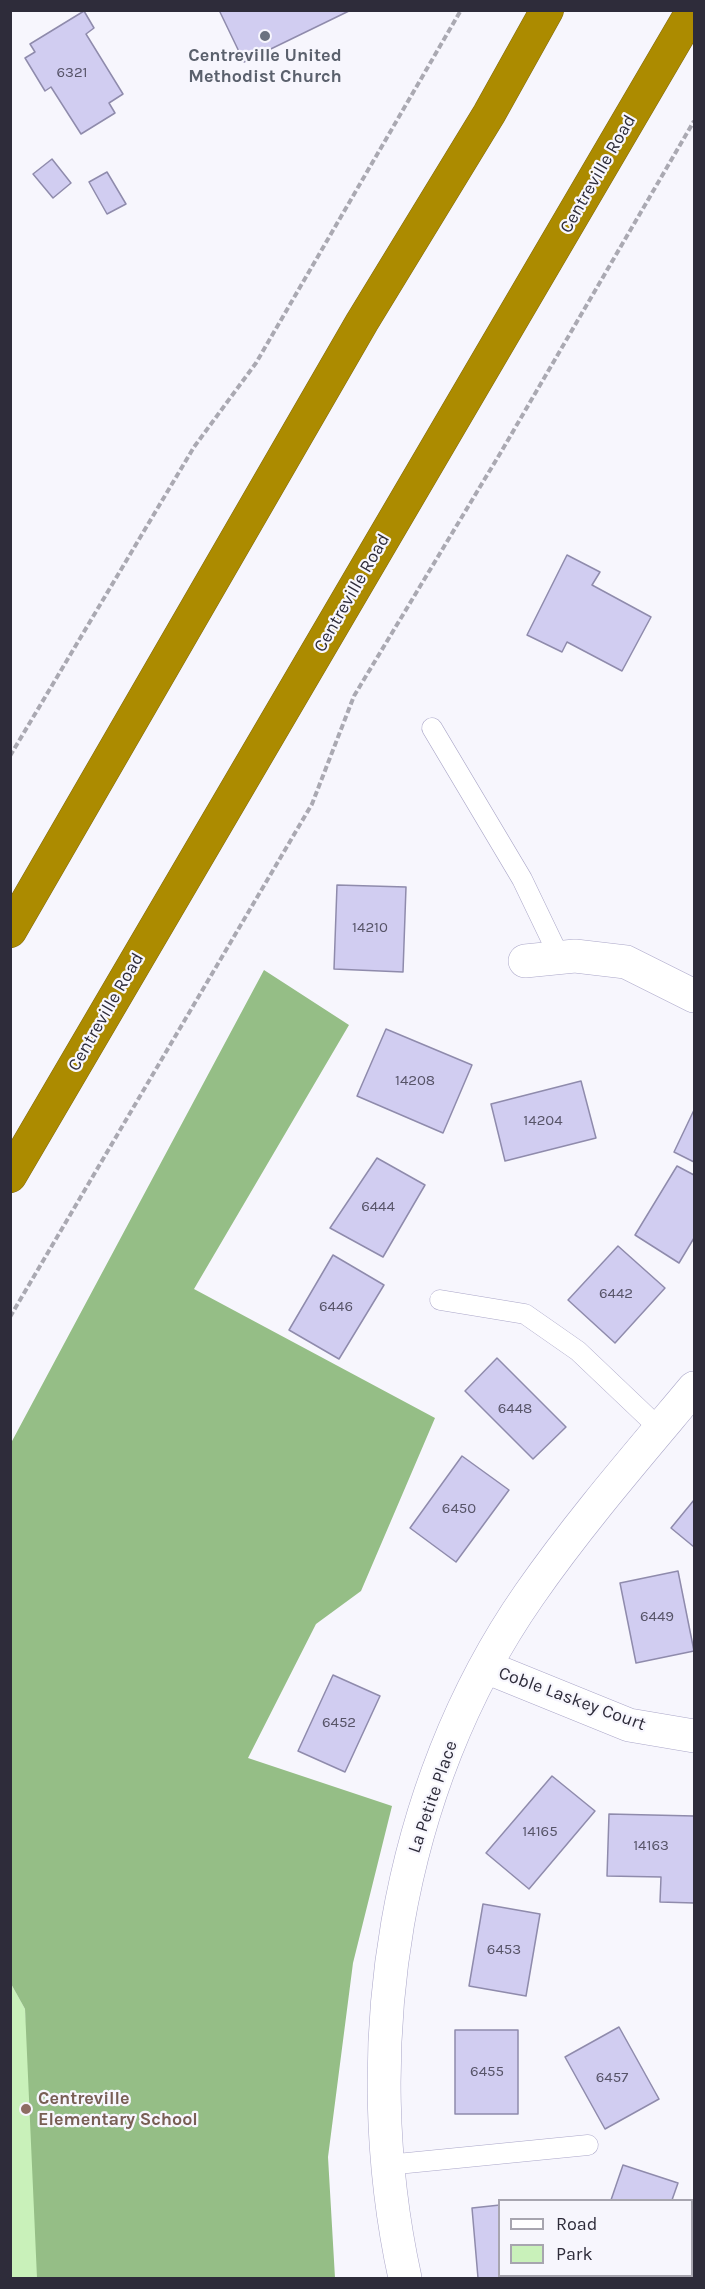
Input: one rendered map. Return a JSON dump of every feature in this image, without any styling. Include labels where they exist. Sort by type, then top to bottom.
[{"type":"highway","points":[[10,931],[362,322],[489,114],[547,10]]},
{"type":"highway","name":"Centreville Road","points":[[10,1176],[693,10]]},
{"type":"street","points":[[525,961],[575,956],[626,962],[694,996]]},
{"type":"street","name":"La Petite Place","points":[[405,2278],[387,2165],[383,2113],[384,2031],[393,1950],[409,1871],[433,1787],[486,1667],[528,1596],[606,1493],[694,1388]]},
{"type":"street","name":"Coble Laskey Court","points":[[486,1667],[629,1725],[694,1736]]},
{"type":"lane","points":[[432,728],[522,879],[560,958]]},
{"type":"lane","points":[[440,1300],[525,1314],[578,1351],[660,1429]]},
{"type":"lane","points":[[387,2165],[588,2145]]},
{"type":"path","points":[[10,756],[194,447],[256,363],[461,10]]},
{"type":"path","points":[[10,1317],[312,804],[354,696],[363,679],[501,452],[694,121]]},
{"type":"green space","points":[[264,970],[349,1025],[194,1289],[435,1418],[361,1591],[316,1624],[248,1758],[392,1806],[353,1963],[328,2157],[335,2278],[37,2278],[25,2009],[10,1982],[11,1443]]},
{"type":"green space","name":"Centreville Elementary School","points":[[10,1982],[25,2009],[46,2278],[11,2278]]},
{"type":"building","name":"Centreville United Methodist Church","points":[[219,10],[351,10],[244,62]]},
{"type":"building","points":[[84,11],[94,28],[86,34],[123,94],[109,103],[115,113],[81,134],[51,87],[45,91],[25,58],[35,52],[30,44]]},
{"type":"building","points":[[52,159],[71,183],[53,198],[33,174]]},
{"type":"building","points":[[107,172],[126,204],[107,214],[89,182]]},
{"type":"building","points":[[567,555],[600,572],[592,585],[651,617],[622,671],[567,642],[562,652],[527,635]]},
{"type":"building","points":[[337,885],[406,887],[403,972],[334,969]]},
{"type":"building","points":[[386,1029],[472,1065],[443,1133],[357,1096]]},
{"type":"building","points":[[581,1081],[596,1138],[505,1161],[491,1104]]},
{"type":"building","points":[[694,1110],[694,1162],[674,1152]]},
{"type":"building","points":[[377,1158],[425,1185],[383,1257],[330,1228]]},
{"type":"building","points":[[677,1166],[694,1175],[694,1238],[679,1263],[635,1235]]},
{"type":"building","points":[[618,1246],[665,1288],[615,1343],[568,1300]]},
{"type":"building","points":[[333,1255],[384,1285],[339,1359],[289,1330]]},
{"type":"building","points":[[497,1358],[566,1427],[533,1459],[465,1391]]},
{"type":"building","points":[[462,1456],[509,1490],[456,1562],[410,1528]]},
{"type":"building","points":[[694,1500],[694,1547],[671,1528]]},
{"type":"building","points":[[678,1571],[694,1651],[636,1663],[620,1583]]},
{"type":"building","points":[[333,1675],[380,1696],[345,1772],[298,1751]]},
{"type":"building","points":[[552,1776],[595,1811],[529,1889],[486,1853]]},
{"type":"building","points":[[609,1814],[694,1816],[694,1903],[660,1902],[661,1877],[607,1876]]},
{"type":"building","points":[[483,1904],[540,1914],[526,1996],[469,1986]]},
{"type":"building","points":[[619,2027],[659,2099],[605,2129],[565,2057]]},
{"type":"building","points":[[455,2030],[518,2030],[518,2114],[455,2114]]},
{"type":"building","points":[[623,2165],[678,2183],[672,2199],[611,2199]]},
{"type":"building","points":[[498,2205],[498,2277],[538,2278],[478,2278],[472,2208]]},
{"type":"place","name":"Centreville United Methodist Church","points":[[265,36]]},
{"type":"place","name":"Centreville Elementary School","points":[[26,2109]]}]
